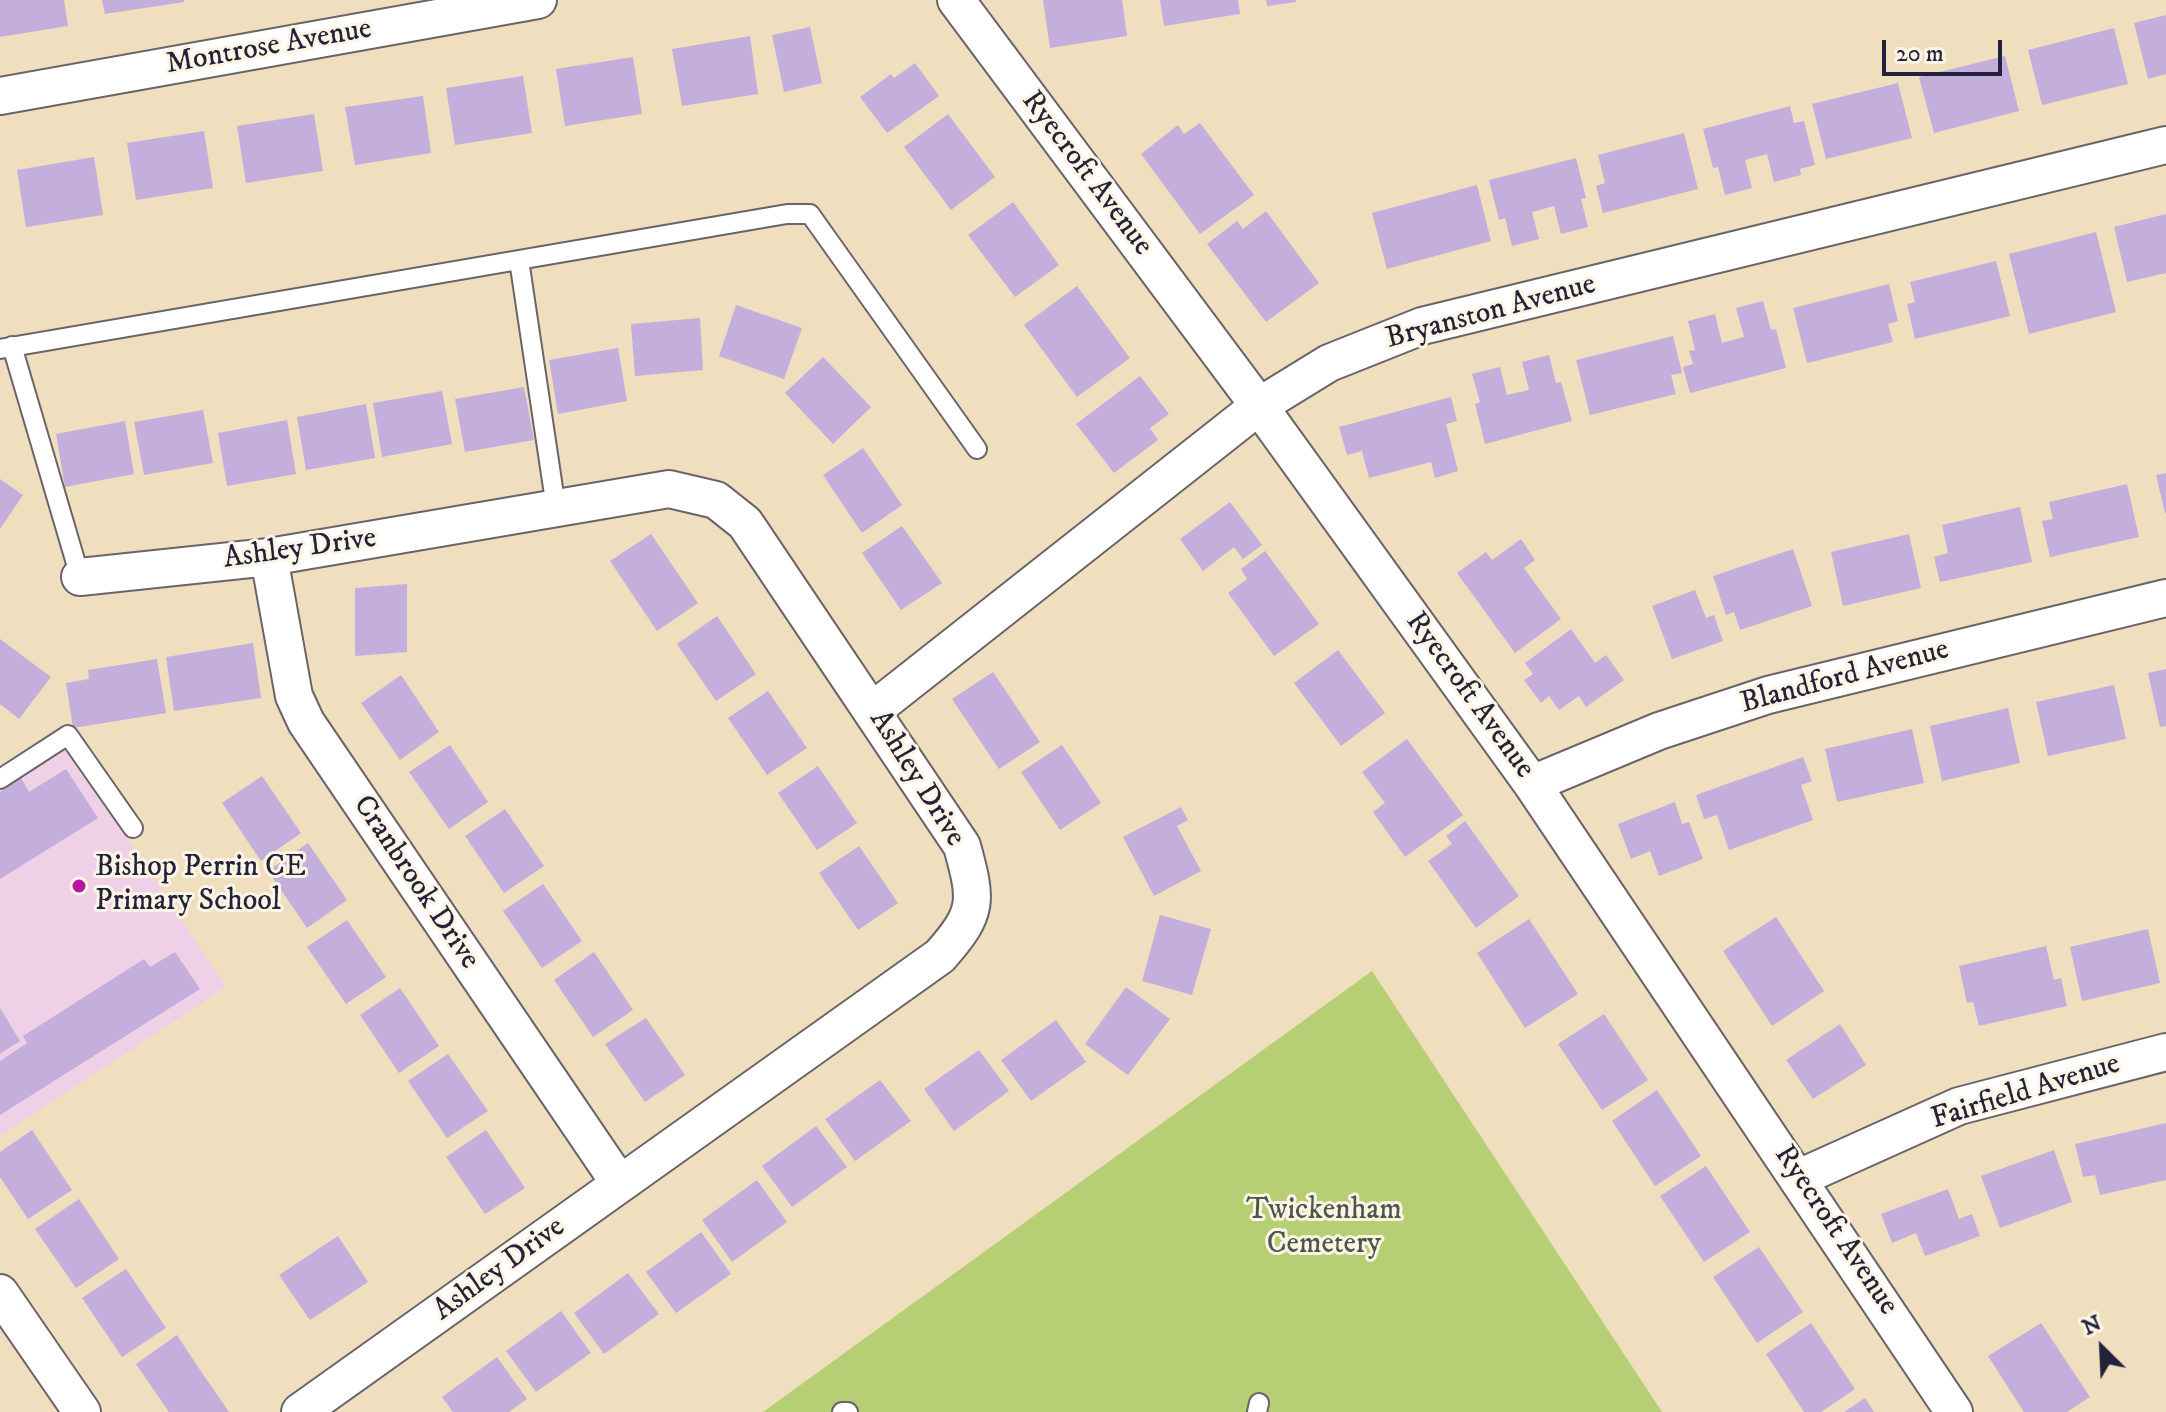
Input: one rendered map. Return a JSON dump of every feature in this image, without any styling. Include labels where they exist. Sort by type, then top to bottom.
[{"type":"street","name":"Montrose Avenue","points":[[0,96],[538,0]]},
{"type":"street","name":"Ryecroft Avenue","points":[[956,0],[1259,406],[1532,784],[1954,1412]]},
{"type":"street","name":"Bryanston Avenue","points":[[872,711],[1259,406],[1329,363],[1422,326],[2166,145]]},
{"type":"street","name":"Ashley Drive","points":[[80,577],[269,557],[669,489],[716,500],[745,523],[962,846],[974,890],[966,926],[940,956],[300,1412]]},
{"type":"street","name":"Cranbrook Drive","points":[[269,557],[294,696],[306,722],[620,1184]]},
{"type":"street","name":"Blandford Avenue","points":[[1532,784],[1659,731],[1768,695],[2166,598]]},
{"type":"street","name":"Fairfield Avenue","points":[[1799,1178],[1959,1106],[2166,1052]]},
{"type":"street","points":[[0,1293],[82,1412]]},
{"type":"lane","points":[[80,577],[6,348],[787,214],[810,214],[977,449]]},
{"type":"lane","points":[[519,260],[556,508]]},
{"type":"lane","points":[[0,779],[68,735],[133,828]]},
{"type":"lane","points":[[842,1412],[848,1412]]},
{"type":"shaded area","name":"Bishop Perrin CE Primary School","points":[[64,743],[226,987],[0,1136],[0,785]]},
{"type":"green space","name":"Twickenham Cemetery","points":[[1372,971],[1662,1412],[763,1412]]},
{"type":"building","points":[[0,0],[64,0],[68,26],[0,37]]},
{"type":"building","points":[[102,0],[184,0],[184,2],[105,14]]},
{"type":"building","points":[[1043,0],[1122,0],[1127,36],[1050,48]]},
{"type":"building","points":[[1160,0],[1238,0],[1240,14],[1164,26]]},
{"type":"building","points":[[1266,0],[1296,0],[1296,2],[1267,6]]},
{"type":"building","points":[[2166,15],[2166,74],[2148,79],[2134,23]]},
{"type":"building","points":[[810,27],[822,83],[784,92],[772,35]]},
{"type":"building","points":[[2114,28],[2128,84],[2042,105],[2028,50]]},
{"type":"building","points":[[750,36],[758,94],[682,106],[672,49]]},
{"type":"building","points":[[2005,56],[2019,111],[1934,133],[1919,77]]},
{"type":"building","points":[[633,57],[642,114],[565,126],[556,69]]},
{"type":"building","points":[[915,63],[939,96],[887,133],[860,97],[891,74],[894,78]]},
{"type":"building","points":[[523,76],[532,133],[455,145],[446,88]]},
{"type":"building","points":[[1898,83],[1912,138],[1826,159],[1812,104]]},
{"type":"building","points":[[423,96],[431,153],[355,165],[345,107]]},
{"type":"building","points":[[1790,106],[1794,123],[1804,121],[1815,165],[1800,169],[1801,175],[1774,182],[1767,154],[1745,160],[1752,188],[1725,195],[1718,167],[1713,168],[1703,129]]},
{"type":"building","points":[[314,114],[323,171],[246,183],[237,126]]},
{"type":"building","points":[[948,114],[995,177],[951,210],[904,147]]},
{"type":"building","points":[[1200,123],[1254,195],[1200,234],[1141,154],[1178,125],[1184,134]]},
{"type":"building","points":[[204,131],[213,188],[136,200],[127,143]]},
{"type":"building","points":[[1684,133],[1698,189],[1603,213],[1596,186],[1605,183],[1598,155]]},
{"type":"building","points":[[94,157],[103,215],[26,227],[17,170]]},
{"type":"building","points":[[1576,158],[1586,198],[1581,199],[1588,227],[1561,234],[1554,206],[1532,212],[1539,239],[1512,246],[1505,218],[1499,220],[1489,180]]},
{"type":"building","points":[[1477,185],[1491,241],[1387,269],[1372,213]]},
{"type":"building","points":[[1013,202],[1059,265],[1015,297],[968,235]]},
{"type":"building","points":[[1266,211],[1319,283],[1266,322],[1207,244],[1237,221],[1243,229]]},
{"type":"building","points":[[2166,214],[2166,273],[2127,282],[2114,227]]},
{"type":"building","points":[[2096,232],[2116,312],[2029,334],[2009,254]]},
{"type":"building","points":[[1996,261],[2010,316],[1915,339],[1907,304],[1915,302],[1910,282]]},
{"type":"building","points":[[1889,284],[1898,321],[1888,324],[1893,342],[1807,363],[1793,308]]},
{"type":"building","points":[[1077,286],[1130,358],[1077,397],[1024,325]]},
{"type":"building","points":[[1763,301],[1771,330],[1776,329],[1786,368],[1690,393],[1683,367],[1693,364],[1689,351],[1695,350],[1688,321],[1715,314],[1722,343],[1744,337],[1736,308]]},
{"type":"building","points":[[736,305],[802,328],[784,379],[719,356]]},
{"type":"building","points":[[700,318],[703,370],[635,376],[631,324]]},
{"type":"building","points":[[1673,336],[1682,373],[1671,375],[1676,394],[1590,415],[1576,360]]},
{"type":"building","points":[[618,348],[627,401],[558,414],[549,360]]},
{"type":"building","points":[[1549,355],[1556,383],[1561,382],[1572,421],[1485,444],[1475,404],[1480,402],[1472,374],[1500,367],[1507,395],[1529,390],[1522,362]]},
{"type":"building","points":[[823,357],[871,407],[833,444],[785,393]]},
{"type":"building","points":[[1140,376],[1169,414],[1150,428],[1158,440],[1114,473],[1076,424]]},
{"type":"building","points":[[524,387],[534,440],[465,452],[455,399]]},
{"type":"building","points":[[442,391],[452,444],[382,457],[373,403]]},
{"type":"building","points":[[1451,397],[1457,421],[1446,424],[1458,471],[1435,478],[1431,462],[1369,478],[1362,451],[1347,455],[1339,427]]},
{"type":"building","points":[[366,404],[375,458],[306,470],[297,417]]},
{"type":"building","points":[[203,410],[213,463],[144,475],[134,422]]},
{"type":"building","points":[[287,420],[296,474],[227,486],[218,433]]},
{"type":"building","points":[[125,421],[134,474],[65,487],[56,434]]},
{"type":"building","points":[[863,448],[902,505],[862,533],[823,475]]},
{"type":"building","points":[[2166,473],[2166,513],[2165,513],[2156,475]]},
{"type":"building","points":[[0,479],[23,495],[0,529]]},
{"type":"building","points":[[2127,484],[2139,537],[2050,557],[2042,521],[2053,519],[2049,502]]},
{"type":"building","points":[[1230,502],[1262,545],[1243,559],[1234,547],[1203,571],[1180,539]]},
{"type":"building","points":[[2020,507],[2032,562],[1940,582],[1934,557],[1948,553],[1942,525]]},
{"type":"building","points":[[902,526],[942,583],[901,610],[862,553]]},
{"type":"building","points":[[651,534],[698,603],[657,631],[610,561]]},
{"type":"building","points":[[1909,534],[1921,588],[1843,606],[1831,552]]},
{"type":"building","points":[[1521,539],[1535,560],[1524,568],[1561,619],[1515,653],[1457,573],[1486,552],[1492,560]]},
{"type":"building","points":[[1793,549],[1812,606],[1740,630],[1734,612],[1726,615],[1713,576]]},
{"type":"building","points":[[1265,551],[1319,624],[1274,656],[1228,593],[1247,579],[1241,569]]},
{"type":"building","points":[[407,584],[407,652],[355,656],[355,588]]},
{"type":"building","points":[[1695,590],[1706,618],[1714,615],[1723,641],[1672,659],[1652,606]]},
{"type":"building","points":[[717,616],[756,674],[716,701],[677,644]]},
{"type":"building","points":[[1571,629],[1595,663],[1606,655],[1624,680],[1586,707],[1579,696],[1559,710],[1549,696],[1541,703],[1524,680],[1533,674],[1525,663]]},
{"type":"building","points":[[0,639],[51,677],[19,719],[0,704]]},
{"type":"building","points":[[253,643],[261,698],[174,711],[166,657]]},
{"type":"building","points":[[1338,650],[1385,713],[1341,746],[1294,683]]},
{"type":"building","points":[[157,659],[166,713],[73,728],[66,683],[89,679],[88,670]]},
{"type":"building","points":[[2166,669],[2166,726],[2160,727],[2148,673]]},
{"type":"building","points":[[993,672],[1040,742],[999,769],[952,699]]},
{"type":"building","points":[[401,675],[439,732],[400,760],[361,703]]},
{"type":"building","points":[[2114,685],[2126,739],[2048,756],[2036,702]]},
{"type":"building","points":[[768,691],[807,748],[767,775],[728,718]]},
{"type":"building","points":[[2008,708],[2020,763],[1942,781],[1930,726]]},
{"type":"building","points":[[1912,729],[1924,783],[1837,802],[1825,749]]},
{"type":"building","points":[[1407,739],[1463,815],[1405,857],[1373,812],[1385,803],[1362,772]]},
{"type":"building","points":[[450,745],[488,802],[449,829],[409,772]]},
{"type":"building","points":[[1062,745],[1101,803],[1060,830],[1021,772]]},
{"type":"building","points":[[1803,757],[1812,781],[1801,785],[1813,820],[1729,850],[1717,815],[1704,819],[1696,795]]},
{"type":"building","points":[[818,766],[857,823],[817,850],[778,793]]},
{"type":"building","points":[[66,769],[98,818],[0,879],[0,792],[21,778],[29,792]]},
{"type":"building","points":[[262,776],[301,833],[261,861],[222,803]]},
{"type":"building","points":[[1675,802],[1682,824],[1689,822],[1703,859],[1659,876],[1650,851],[1631,859],[1618,824]]},
{"type":"building","points":[[1181,807],[1188,820],[1177,826],[1201,871],[1154,896],[1123,837]]},
{"type":"building","points":[[505,809],[544,866],[504,893],[465,836]]},
{"type":"building","points":[[1465,821],[1519,896],[1476,928],[1428,861],[1452,844],[1446,836]]},
{"type":"building","points":[[308,843],[347,900],[307,928],[268,871]]},
{"type":"building","points":[[859,846],[898,903],[858,930],[819,873]]},
{"type":"building","points":[[543,884],[582,941],[542,968],[503,911]]},
{"type":"building","points":[[1160,915],[1211,929],[1192,995],[1142,981]]},
{"type":"building","points":[[1776,917],[1824,991],[1772,1026],[1723,951]]},
{"type":"building","points":[[1529,919],[1578,994],[1525,1028],[1477,953]]},
{"type":"building","points":[[347,920],[386,977],[346,1004],[307,947]]},
{"type":"building","points":[[2148,929],[2160,983],[2082,1001],[2070,947]]},
{"type":"building","points":[[2046,946],[2054,980],[2061,978],[2067,1006],[1979,1026],[1973,1002],[1967,1003],[1959,966]]},
{"type":"building","points":[[175,952],[200,989],[0,1115],[0,1061],[27,1043],[23,1036],[144,959],[150,967]]},
{"type":"building","points":[[594,952],[633,1010],[593,1037],[554,980]]},
{"type":"building","points":[[1126,987],[1170,1019],[1128,1075],[1085,1044]]},
{"type":"building","points":[[400,988],[439,1046],[399,1073],[360,1015]]},
{"type":"building","points":[[0,1008],[20,1041],[0,1054]]},
{"type":"building","points":[[1604,1014],[1648,1080],[1602,1110],[1558,1044]]},
{"type":"building","points":[[646,1018],[685,1075],[645,1102],[605,1044]]},
{"type":"building","points":[[1056,1020],[1086,1062],[1031,1101],[1001,1060]]},
{"type":"building","points":[[1840,1024],[1866,1065],[1813,1099],[1786,1060]]},
{"type":"building","points":[[979,1050],[1009,1091],[954,1131],[924,1089]]},
{"type":"building","points":[[448,1054],[488,1111],[447,1138],[408,1081]]},
{"type":"building","points":[[880,1080],[911,1121],[855,1161],[825,1119]]},
{"type":"building","points":[[1657,1090],[1701,1156],[1655,1186],[1612,1121]]},
{"type":"building","points":[[2166,1123],[2166,1180],[2100,1195],[2095,1175],[2083,1177],[2075,1144]]},
{"type":"building","points":[[816,1126],[847,1167],[792,1207],[762,1166]]},
{"type":"building","points":[[32,1130],[72,1190],[28,1219],[0,1177],[0,1152]]},
{"type":"building","points":[[486,1130],[525,1188],[485,1214],[446,1157]]},
{"type":"building","points":[[2054,1150],[2072,1202],[2000,1228],[1981,1176]]},
{"type":"building","points":[[1706,1166],[1750,1232],[1704,1262],[1660,1196]]},
{"type":"building","points":[[757,1180],[787,1222],[732,1262],[702,1220]]},
{"type":"building","points":[[1948,1189],[1959,1219],[1972,1214],[1980,1236],[1925,1256],[1916,1233],[1892,1243],[1881,1214]]},
{"type":"building","points":[[79,1199],[119,1259],[76,1288],[35,1229]]},
{"type":"building","points":[[701,1232],[731,1274],[676,1313],[646,1272]]},
{"type":"building","points":[[338,1236],[368,1282],[310,1320],[279,1275]]},
{"type":"building","points":[[1759,1247],[1803,1312],[1757,1343],[1713,1277]]},
{"type":"building","points":[[126,1269],[166,1328],[122,1357],[82,1298]]},
{"type":"building","points":[[628,1273],[659,1314],[604,1354],[574,1313]]},
{"type":"building","points":[[561,1311],[591,1353],[536,1392],[506,1351]]},
{"type":"building","points":[[1811,1323],[1855,1389],[1821,1412],[1804,1412],[1766,1354]]},
{"type":"building","points":[[2041,1323],[2090,1397],[2067,1412],[2024,1412],[1988,1356]]},
{"type":"building","points":[[177,1335],[229,1412],[169,1412],[136,1364]]},
{"type":"building","points":[[497,1357],[527,1399],[509,1412],[453,1412],[442,1397]]},
{"type":"building","points":[[1865,1398],[1874,1412],[1844,1412]]},
{"type":"place","name":"Bishop Perrin CE Primary School","points":[[79,886]]}]
